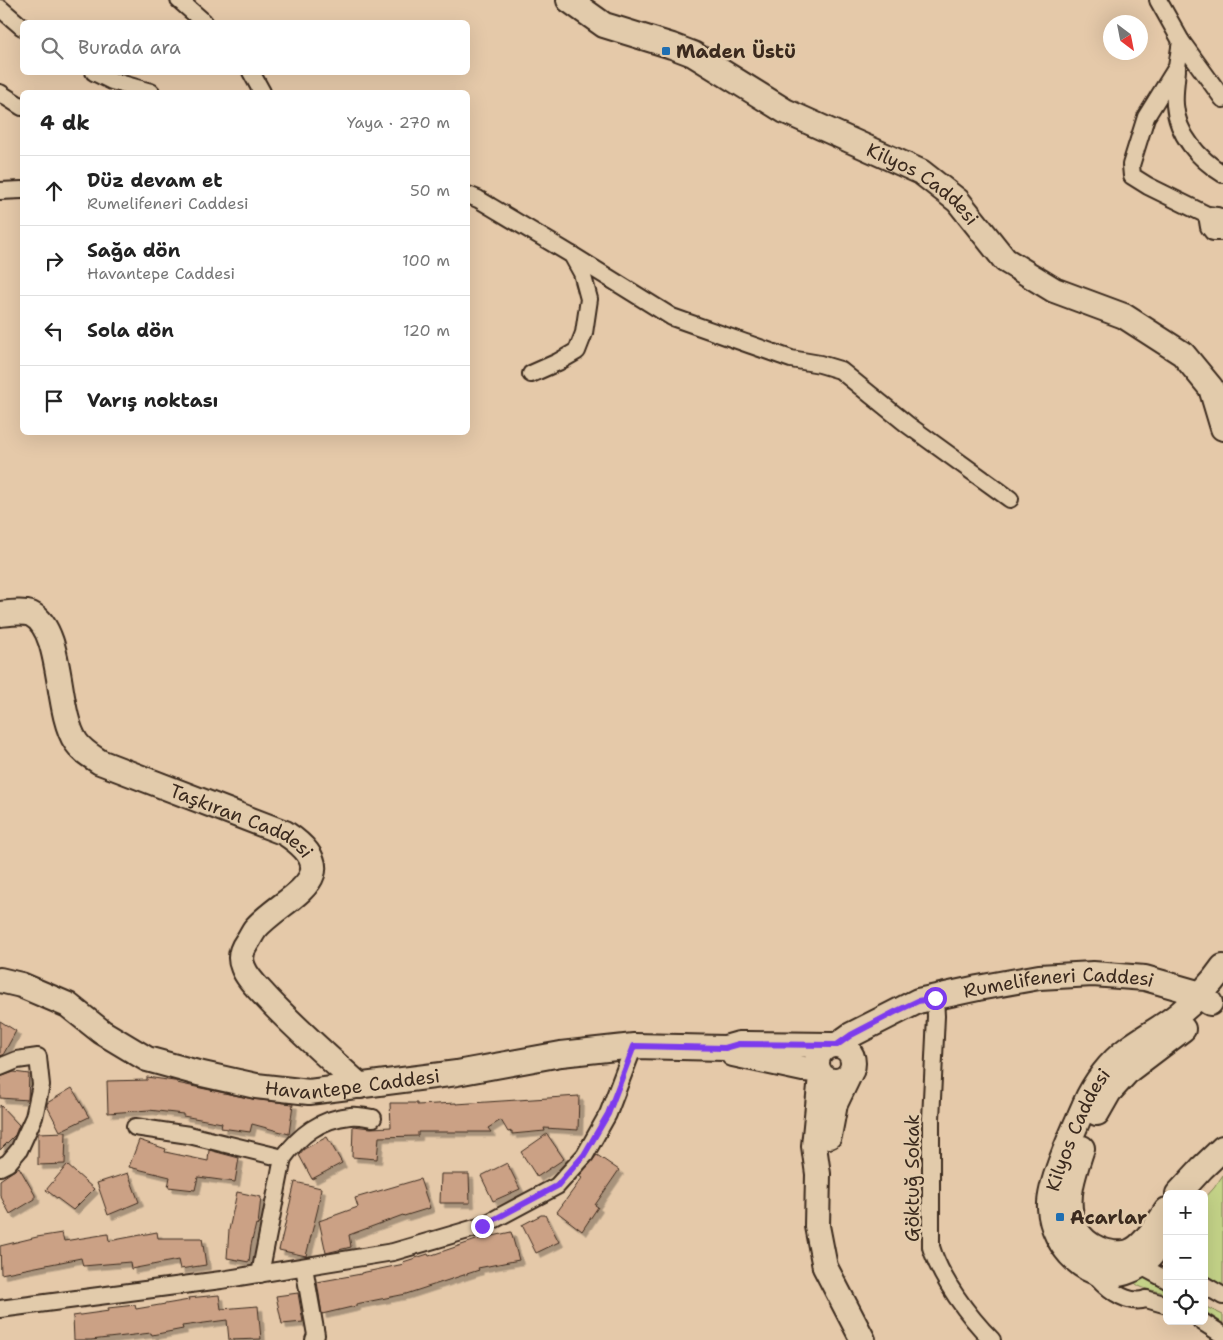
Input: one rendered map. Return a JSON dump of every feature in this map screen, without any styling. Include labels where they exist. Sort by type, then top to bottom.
[{"type":"street","points":[[179,0],[202,20]]},
{"type":"street","name":"Kilyos Caddesi","points":[[569,0],[604,25],[693,54],[784,111],[921,172],[958,201],[1005,260],[1054,290],[1124,316],[1183,354],[1211,388],[1223,428]]},
{"type":"street","points":[[1158,0],[1181,41],[1223,99]]},
{"type":"street","points":[[0,8],[20,25]]},
{"type":"street","points":[[1181,41],[1175,105],[1179,124],[1192,148],[1223,174]]},
{"type":"street","points":[[1177,68],[1146,117],[1131,165],[1132,176],[1148,186],[1215,217],[1209,227],[1212,232],[1223,230]]},
{"type":"street","points":[[98,75],[117,88],[134,90]]},
{"type":"street","points":[[253,75],[261,90]]},
{"type":"street","points":[[0,93],[20,106]]},
{"type":"street","points":[[0,191],[20,190]]},
{"type":"street","points":[[470,196],[572,255],[672,317],[791,359],[840,370],[908,425],[1010,499]]},
{"type":"street","points":[[531,374],[558,362],[577,350],[584,333],[589,300],[582,273],[572,255]]},
{"type":"street","name":"Taşkıran Caddesi","points":[[0,614],[29,613],[42,622],[50,636],[66,719],[76,741],[85,752],[100,762],[284,833],[300,843],[308,853],[312,864],[312,875],[305,887],[256,929],[242,950],[242,966],[254,984],[276,1007],[360,1086]]},
{"type":"street","name":"Kilyos Caddesi","points":[[1211,996],[1206,990],[1223,967]]},
{"type":"street","name":"Rumelifeneri Caddesi","points":[[834,1045],[918,1001],[1040,977],[1093,974],[1145,978],[1211,996]]},
{"type":"street","name":"Havantepe Caddesi","points":[[0,980],[21,985],[68,1005],[102,1032],[147,1059],[256,1086],[309,1092],[457,1073],[561,1054],[634,1046],[725,1048],[739,1044],[834,1045]]},
{"type":"street","name":"Kilyos Caddesi","points":[[1128,1264],[1080,1264],[1068,1253],[1058,1239],[1052,1223],[1049,1206],[1060,1163],[1086,1102],[1103,1073],[1127,1049],[1178,1015],[1211,996]]},
{"type":"street","name":"Kilyos Caddesi","points":[[1128,1264],[1086,1242],[1075,1230],[1070,1215],[1070,1194],[1082,1145],[1109,1092],[1129,1070],[1182,1030],[1211,996]]},
{"type":"street","name":"Göktuğ Sokak","points":[[935,998],[936,1016],[931,1119],[931,1247],[936,1264],[944,1277],[966,1309],[992,1340]]},
{"type":"street","name":"Rumelifeneri Caddesi","points":[[818,1174],[835,1104],[851,1069],[863,1048],[899,1017],[906,1008]]},
{"type":"street","points":[[834,1045],[849,1051],[851,1069],[839,1081],[826,1080],[816,1064],[820,1052],[825,1047],[834,1045]]},
{"type":"street","points":[[0,1309],[260,1274],[393,1252],[482,1226],[557,1186],[584,1155],[608,1114],[634,1046]]},
{"type":"street","name":"Havantepe Caddesi","points":[[725,1048],[734,1054],[820,1073]]},
{"type":"street","points":[[0,1067],[17,1060],[38,1057],[41,1085],[34,1117],[20,1150],[0,1167]]},
{"type":"street","name":"Rumelifeneri Caddesi","points":[[820,1073],[814,1146],[818,1174],[817,1226],[825,1267],[863,1340]]},
{"type":"street","points":[[260,1274],[283,1158],[294,1142],[321,1122],[351,1116],[373,1118]]},
{"type":"street","points":[[136,1127],[189,1135],[283,1158]]},
{"type":"street","points":[[1182,1190],[1223,1148]]},
{"type":"street","points":[[1199,1190],[1223,1160]]},
{"type":"street","points":[[1163,1216],[1128,1264],[1124,1280],[1146,1299],[1163,1304]]},
{"type":"street","points":[[1128,1264],[1163,1238]]},
{"type":"street","points":[[1128,1264],[1163,1278]]},
{"type":"street","points":[[304,1267],[316,1335],[314,1340]]},
{"type":"street","points":[[1208,1287],[1223,1296]]},
{"type":"street","points":[[1208,1300],[1223,1307]]},
{"type":"street","points":[[1207,1325],[1223,1335]]},
{"type":"green space","points":[[1223,1175],[1223,1286],[1208,1277],[1208,1195]]},
{"type":"green space","points":[[1141,1275],[1163,1285],[1163,1293],[1139,1286],[1133,1280]]},
{"type":"green space","points":[[1208,1308],[1223,1315],[1223,1323],[1208,1314]]},
{"type":"building","points":[[0,1021],[16,1031],[3,1055],[0,1056]]},
{"type":"building","points":[[14,1072],[29,1074],[28,1100],[0,1098],[0,1077]]},
{"type":"building","points":[[147,1077],[177,1081],[177,1083],[253,1099],[293,1104],[289,1134],[252,1124],[250,1132],[221,1128],[222,1123],[183,1116],[183,1114],[149,1110],[108,1113],[107,1081],[147,1080]]},
{"type":"building","points":[[72,1088],[89,1117],[60,1131],[47,1103]]},
{"type":"building","points":[[579,1096],[578,1130],[544,1128],[545,1131],[512,1134],[512,1131],[508,1132],[501,1120],[488,1128],[491,1132],[418,1132],[418,1136],[379,1137],[377,1159],[352,1157],[353,1126],[371,1128],[391,1127],[390,1103],[417,1103],[417,1105],[456,1104]]},
{"type":"building","points":[[0,1105],[19,1125],[15,1135],[0,1150]]},
{"type":"building","points":[[66,1132],[65,1164],[38,1165],[38,1133]]},
{"type":"building","points":[[547,1134],[564,1159],[537,1177],[521,1152]]},
{"type":"building","points":[[327,1137],[342,1163],[312,1179],[299,1155],[304,1149]]},
{"type":"building","points":[[139,1140],[166,1149],[165,1152],[208,1161],[209,1150],[239,1158],[235,1182],[198,1177],[195,1190],[168,1187],[170,1177],[129,1167]]},
{"type":"building","points":[[597,1155],[619,1170],[595,1205],[598,1207],[582,1231],[557,1212],[582,1178],[579,1176]]},
{"type":"building","points":[[507,1163],[520,1189],[493,1201],[481,1176]]},
{"type":"building","points":[[67,1165],[94,1189],[73,1210],[46,1190]]},
{"type":"building","points":[[19,1167],[35,1195],[35,1199],[10,1214],[0,1195],[0,1180]]},
{"type":"building","points":[[128,1173],[139,1202],[108,1215],[97,1183]]},
{"type":"building","points":[[441,1174],[469,1174],[470,1203],[440,1203]]},
{"type":"building","points":[[420,1179],[430,1208],[403,1215],[349,1235],[351,1247],[326,1253],[319,1221],[358,1207],[355,1198]]},
{"type":"building","points":[[295,1182],[321,1188],[306,1256],[279,1250]]},
{"type":"building","points":[[237,1192],[261,1197],[258,1225],[256,1224],[249,1262],[227,1258],[229,1230]]},
{"type":"building","points":[[541,1215],[545,1215],[559,1242],[536,1253],[522,1225]]},
{"type":"building","points":[[157,1232],[158,1238],[202,1238],[206,1265],[180,1269],[178,1260],[131,1269],[130,1262],[83,1266],[81,1258],[1,1274],[0,1246],[62,1233],[64,1241],[108,1234],[109,1241]]},
{"type":"building","points":[[511,1232],[519,1260],[478,1268],[479,1270],[406,1294],[356,1304],[356,1306],[322,1314],[317,1282],[404,1264],[403,1262],[428,1254],[429,1256],[479,1239]]},
{"type":"building","points":[[298,1293],[303,1322],[282,1324],[276,1296]]},
{"type":"building","points":[[219,1295],[221,1309],[258,1306],[261,1339],[229,1340],[227,1320],[182,1326],[183,1329],[152,1335],[151,1333],[91,1340],[74,1340],[73,1316],[109,1311],[108,1308],[135,1305],[136,1309],[189,1300],[188,1298]]},
{"type":"place","name":"Maden Üstü","points":[[666,51]]},
{"type":"place","name":"Acarlar","points":[[1060,1217]]},
{"type":"route","points":[[482,1226],[557,1186],[584,1155],[608,1114],[634,1046],[725,1048],[739,1044],[837,1045],[851,1035],[895,1012],[918,1001],[935,998]]}]
